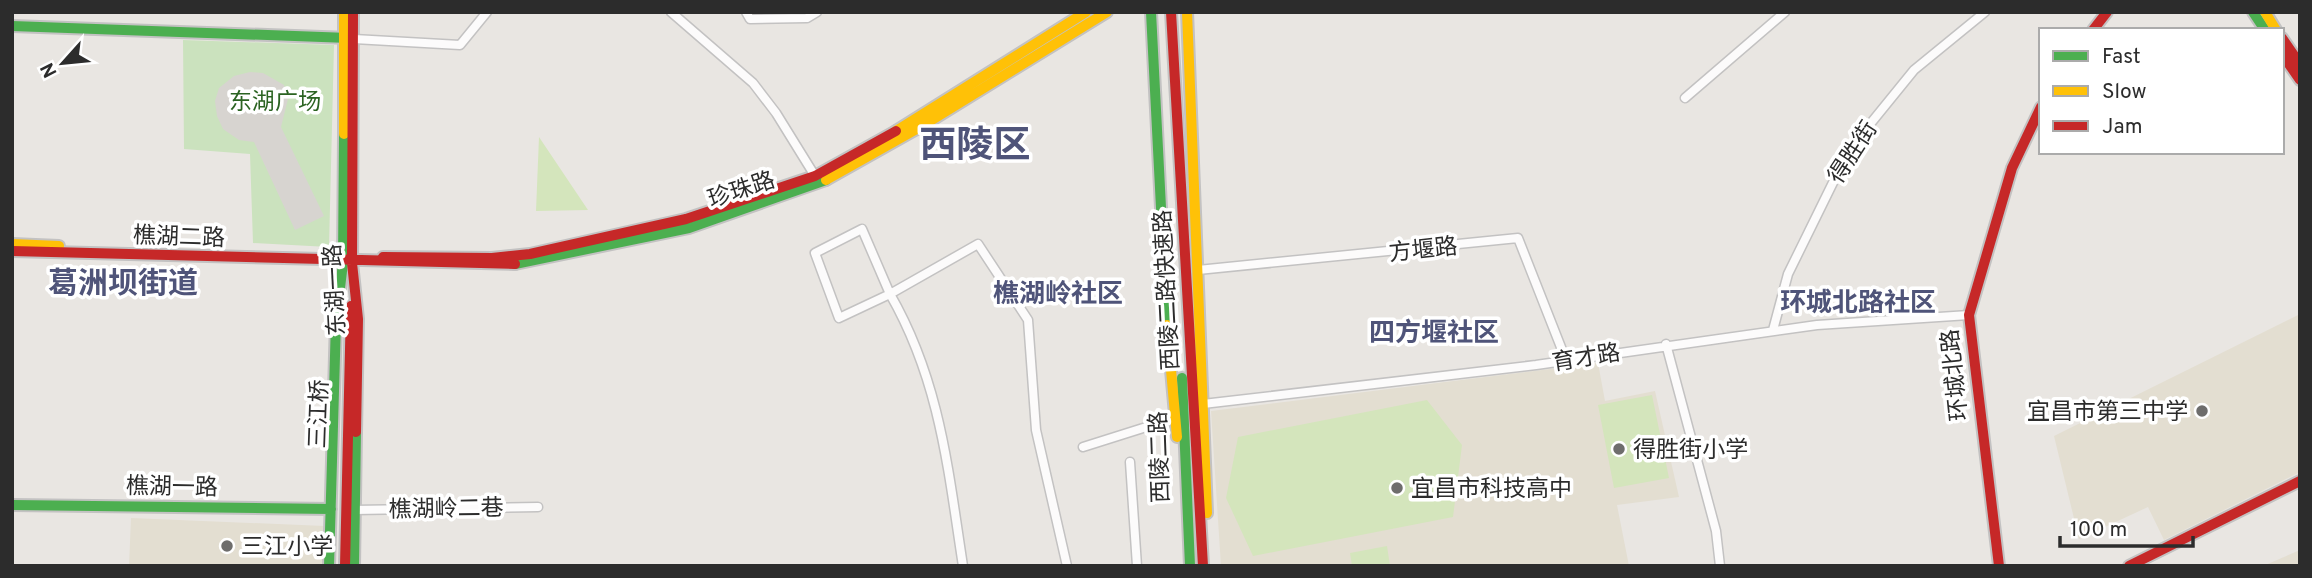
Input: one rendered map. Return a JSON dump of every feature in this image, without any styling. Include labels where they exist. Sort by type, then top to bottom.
[{"type":"main road","points":[[344,12],[349,38]]},
{"type":"main road","points":[[329,566],[336,321],[348,259],[349,38],[353,12]]},
{"type":"main road","name":"珍珠路","points":[[348,259],[492,258],[530,254],[686,219],[815,176],[909,124],[1086,12]]},
{"type":"main road","name":"珍珠路","points":[[348,259],[492,266],[531,263],[689,228],[771,202],[820,184],[912,132],[1107,12]]},
{"type":"main road","points":[[1151,12],[1168,342],[1176,417]]},
{"type":"main road","name":"西陵二路","points":[[1157,12],[1176,417],[1187,566]]},
{"type":"main road","name":"西陵二路快速路","points":[[1163,12],[1173,153],[1189,530],[1187,566]]},
{"type":"main road","name":"西陵二路快速路","points":[[1171,12],[1203,566]]},
{"type":"main road","name":"西陵二路","points":[[1187,12],[1208,566]]},
{"type":"main road","points":[[2095,28],[2107,12]]},
{"type":"main road","points":[[2253,12],[2264,28]]},
{"type":"main road","points":[[2265,12],[2275,28]]},
{"type":"main road","points":[[12,26],[349,38]]},
{"type":"main road","points":[[2284,41],[2300,64]]},
{"type":"main road","points":[[2284,57],[2300,80]]},
{"type":"main road","name":"环城北路","points":[[1999,566],[1969,315],[2012,169],[2039,111]]},
{"type":"main road","name":"樵湖二路","points":[[12,244],[348,259]]},
{"type":"main road","name":"樵湖二路","points":[[12,251],[348,259]]},
{"type":"main road","name":"东湖一路","points":[[348,259],[358,319],[354,566]]},
{"type":"main road","name":"三江桥","points":[[335,566],[348,259]]},
{"type":"main road","name":"三江桥","points":[[345,566],[348,259]]},
{"type":"main road","points":[[2129,566],[2142,563],[2300,481]]},
{"type":"main road","name":"樵湖一路","points":[[12,505],[331,509]]},
{"type":"street","points":[[349,38],[460,45],[487,12]]},
{"type":"street","points":[[671,12],[752,83],[776,113],[815,176]]},
{"type":"street","points":[[746,12],[750,19],[807,18],[817,12]]},
{"type":"street","points":[[1685,98],[1786,12]]},
{"type":"street","name":"得胜街","points":[[1773,330],[1788,274],[1849,150],[1914,70],[1985,12]]},
{"type":"street","points":[[963,566],[945,436],[935,399],[908,325],[890,294],[862,229],[815,253],[839,318],[890,294],[978,244],[1007,285],[1028,320],[1036,430],[1067,566]]},
{"type":"street","name":"方堰路","points":[[1198,270],[1518,238],[1566,360]]},
{"type":"street","name":"育才路","points":[[1203,404],[1289,397],[1773,330],[1969,315]]},
{"type":"street","points":[[1666,344],[1710,507],[1720,566]]},
{"type":"street","points":[[1083,447],[1176,417]]},
{"type":"street","points":[[1130,462],[1137,566]]},
{"type":"street","name":"樵湖岭二巷","points":[[354,510],[538,506]]},
{"type":"shaded area","points":[[250,72],[263,73],[284,85],[288,99],[281,127],[324,216],[295,230],[254,142],[239,140],[223,129],[217,116],[215,101],[219,88],[234,76]]},
{"type":"shaded area","name":"宜昌市第三中学","points":[[2300,314],[2300,472],[2164,540],[2148,507],[2079,539],[2054,436]]},
{"type":"shaded area","name":"宜昌市科技高中","points":[[1598,363],[1605,401],[1655,391],[1679,497],[1617,505],[1629,566],[1221,566],[1211,411]]},
{"type":"shaded area","name":"三江小学","points":[[131,518],[325,526],[323,566],[129,566]]},
{"type":"shaded area","points":[[2300,550],[2300,566],[2263,566]]},
{"type":"green space","name":"东湖广场","points":[[183,40],[334,45],[329,247],[253,243],[250,154],[184,149]]},
{"type":"green space","points":[[539,137],[588,210],[536,211]]},
{"type":"green space","points":[[1652,395],[1669,478],[1614,488],[1598,405]]},
{"type":"green space","points":[[1427,400],[1462,445],[1453,517],[1253,556],[1226,498],[1238,437]]},
{"type":"green space","points":[[1387,546],[1390,566],[1352,566],[1350,553]]},
{"type":"traffic: fast","points":[[1151,12],[1167,325]]},
{"type":"traffic: fast","points":[[2253,12],[2264,28]]},
{"type":"traffic: fast","points":[[12,26],[349,38]]},
{"type":"traffic: fast","points":[[329,566],[336,321],[343,263],[344,134]]},
{"type":"traffic: fast","points":[[515,264],[689,228],[826,180]]},
{"type":"traffic: fast","points":[[1182,378],[1190,566]]},
{"type":"traffic: fast","points":[[354,566],[356,432]]},
{"type":"traffic: fast","points":[[12,505],[331,509]]},
{"type":"traffic: slow","points":[[344,12],[344,134]]},
{"type":"traffic: slow","points":[[896,131],[1086,12]]},
{"type":"traffic: slow","points":[[826,180],[922,126],[1107,12]]},
{"type":"traffic: slow","points":[[1187,12],[1207,513]]},
{"type":"traffic: slow","points":[[2265,12],[2275,28]]},
{"type":"traffic: slow","points":[[12,244],[59,246]]},
{"type":"traffic: slow","points":[[1167,325],[1177,437]]},
{"type":"traffic: jam","points":[[353,12],[352,263],[358,319],[356,432]]},
{"type":"traffic: jam","points":[[1171,12],[1203,566]]},
{"type":"traffic: jam","points":[[2095,28],[2107,12]]},
{"type":"traffic: jam","points":[[2284,41],[2300,64]]},
{"type":"traffic: jam","points":[[2284,57],[2300,80]]},
{"type":"traffic: jam","points":[[1999,566],[1969,315],[2012,168],[2039,111]]},
{"type":"traffic: jam","points":[[383,257],[492,258],[530,254],[686,219],[815,176],[896,131]]},
{"type":"traffic: jam","points":[[12,251],[515,264]]},
{"type":"traffic: jam","points":[[345,566],[351,306]]},
{"type":"traffic: jam","points":[[2129,566],[2300,481]]},
{"type":"place","name":"宜昌市第三中学","points":[[2202,411]]},
{"type":"place","name":"得胜街小学","points":[[1619,449]]},
{"type":"place","name":"宜昌市科技高中","points":[[1397,488]]},
{"type":"place","name":"三江小学","points":[[227,546]]},
{"type":"district","name":"西陵区","points":[[975,144]]},
{"type":"district","name":"葛洲坝街道","points":[[123,283]]},
{"type":"district","name":"樵湖岭社区","points":[[1058,293]]},
{"type":"district","name":"环城北路社区","points":[[1858,302]]},
{"type":"district","name":"四方堰社区","points":[[1434,332]]}]
